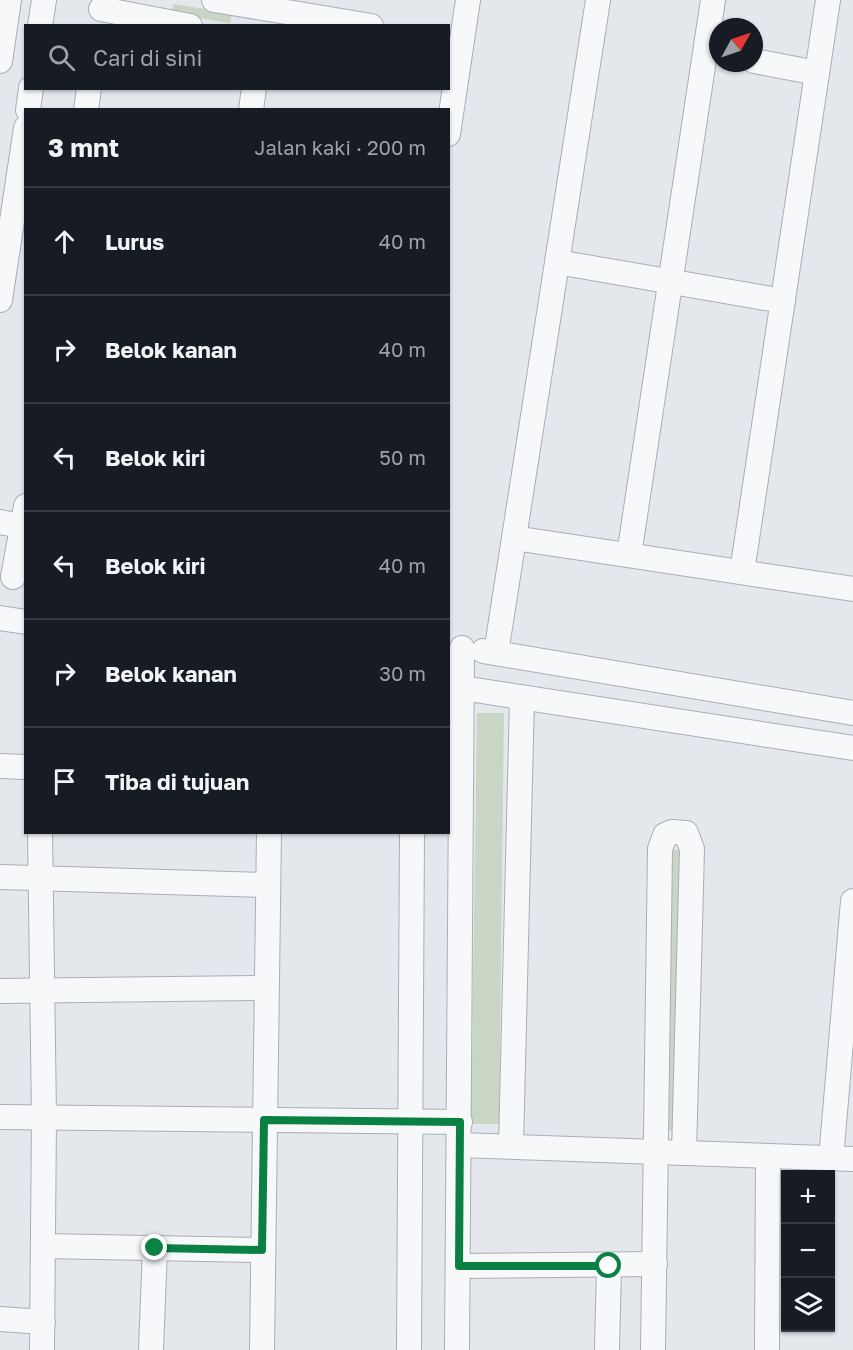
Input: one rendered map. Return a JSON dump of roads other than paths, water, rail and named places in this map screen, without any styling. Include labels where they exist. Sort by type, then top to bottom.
[{"type":"street","points":[[0,61],[9,0]]},
{"type":"street","points":[[40,24],[44,0]]},
{"type":"street","points":[[214,0],[264,11],[358,24]]},
{"type":"street","points":[[450,108],[455,40],[468,0]]},
{"type":"street","points":[[496,653],[598,0]]},
{"type":"street","points":[[713,0],[713,18]]},
{"type":"street","points":[[742,572],[828,0]]},
{"type":"street","points":[[101,12],[177,24]]},
{"type":"street","points":[[763,64],[817,73]]},
{"type":"street","points":[[629,555],[672,282],[709,71]]},
{"type":"street","points":[[28,108],[31,90]]},
{"type":"street","points":[[86,108],[89,90]]},
{"type":"street","points":[[251,108],[254,90]]},
{"type":"street","points":[[0,300],[24,141]]},
{"type":"street","points":[[557,262],[783,302]]},
{"type":"street","points":[[13,576],[18,520]]},
{"type":"street","points":[[514,538],[853,589]]},
{"type":"street","points":[[0,618],[24,622]]},
{"type":"street","points":[[457,1350],[462,688],[455,646],[853,713]]},
{"type":"street","points":[[462,688],[853,748]]},
{"type":"street","points":[[511,1146],[522,698]]},
{"type":"street","points":[[0,766],[24,767]]},
{"type":"street","points":[[653,1350],[660,849],[665,835],[679,831],[686,833],[692,849],[684,1153]]},
{"type":"street","points":[[40,834],[44,1117],[42,1350]]},
{"type":"street","points":[[262,1350],[268,834]]},
{"type":"street","points":[[408,1350],[412,834]]},
{"type":"street","points":[[0,877],[267,885]]},
{"type":"street","points":[[0,1117],[410,1122],[511,1146],[842,1159],[853,901]]},
{"type":"street","points":[[0,991],[266,988]]},
{"type":"street","points":[[767,1350],[768,1156]]},
{"type":"street","points":[[43,1246],[262,1250]]},
{"type":"street","points":[[151,1350],[155,1248]]},
{"type":"street","points":[[459,1266],[655,1264]]},
{"type":"street","points":[[607,1350],[609,1266]]},
{"type":"street","points":[[0,1319],[43,1322]]}]
